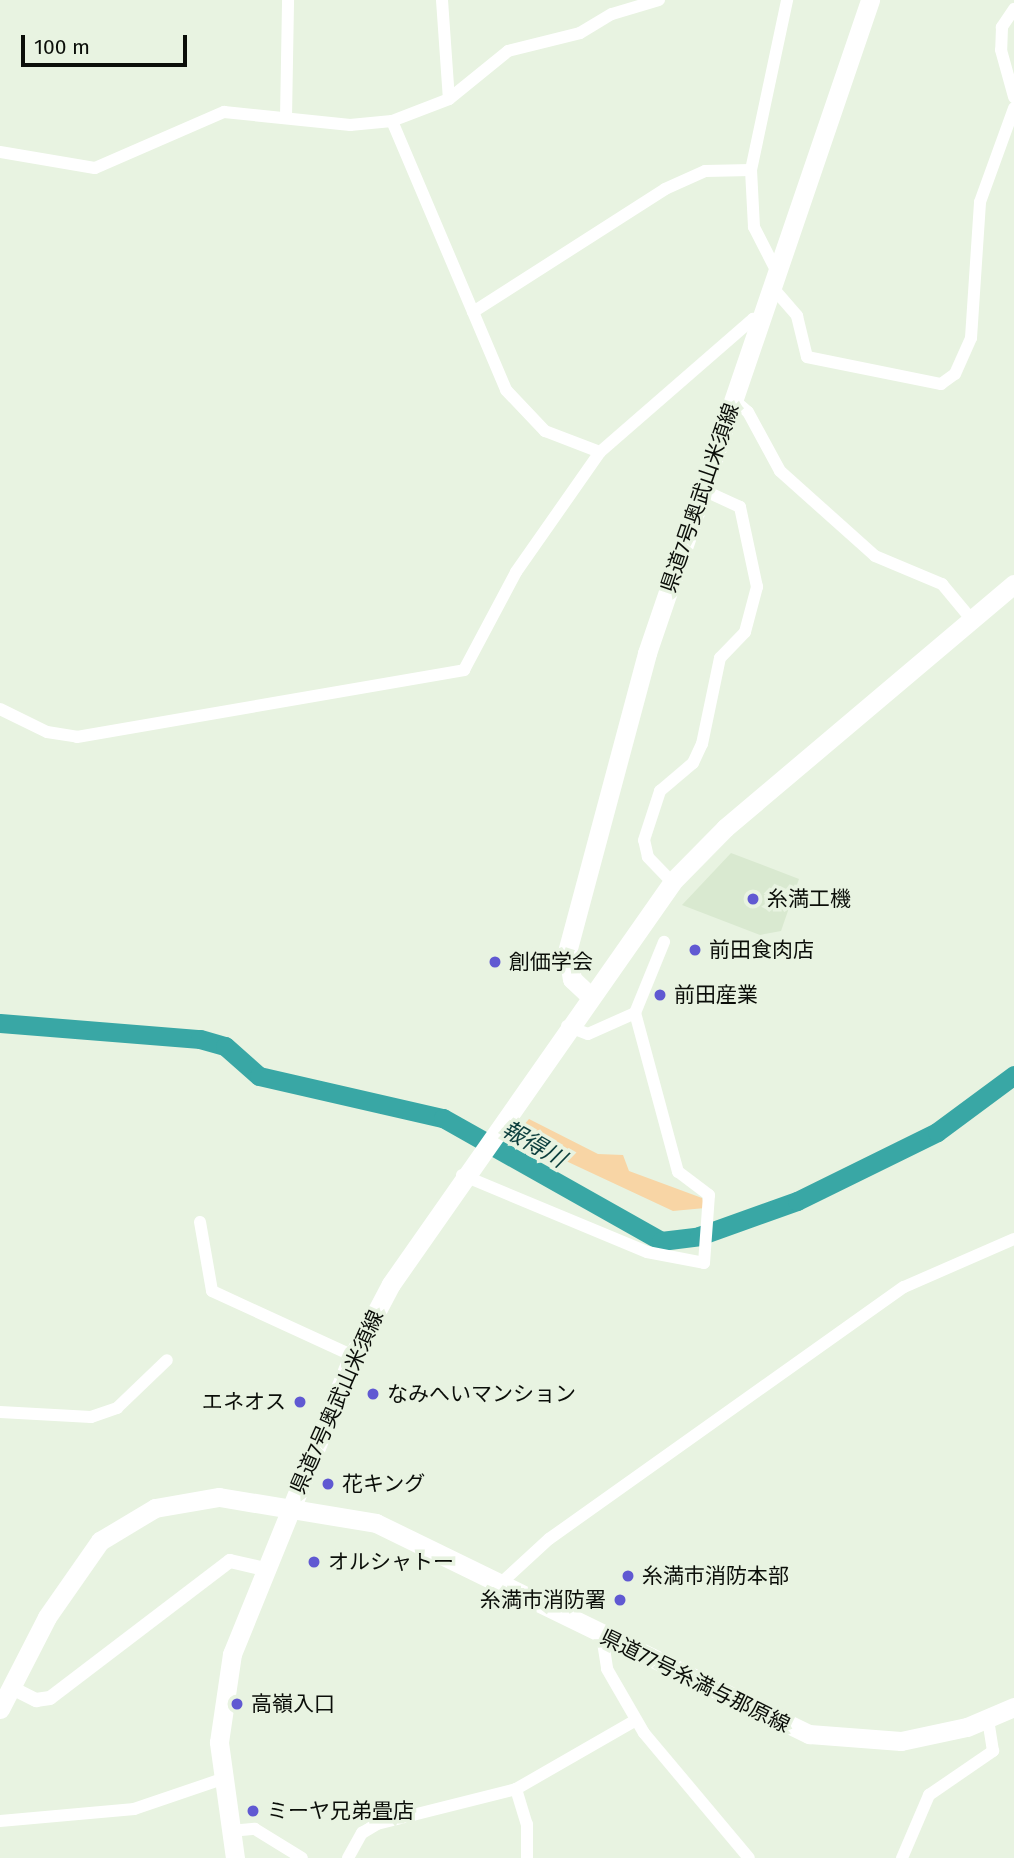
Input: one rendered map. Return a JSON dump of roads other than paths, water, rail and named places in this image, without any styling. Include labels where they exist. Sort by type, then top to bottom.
[{"type":"main road","name":"県道7号奥武山米須線","points":[[589,995],[568,973],[567,952],[647,653],[870,0]]},
{"type":"main road","name":"県道7号奥武山米須線","points":[[235,1858],[222,1779],[227,1675],[264,1569],[290,1506],[353,1356],[391,1284],[465,1171],[672,882],[725,828],[1014,584]]},
{"type":"main road","name":"県道77号糸満与那原線","points":[[5,1699],[66,1586],[93,1548],[128,1520],[191,1498],[290,1506],[376,1524],[602,1636],[809,1734],[901,1741],[988,1720],[1014,1707]]},
{"type":"street","points":[[286,118],[288,0]]},
{"type":"street","points":[[442,0],[449,99]]},
{"type":"street","points":[[0,152],[94,168],[209,116],[286,118],[349,125],[392,121],[449,99],[508,51],[580,33],[612,14],[659,0]]},
{"type":"street","points":[[787,0],[751,170],[754,227],[775,281],[797,316],[807,357],[941,384],[955,374],[971,338],[980,202],[1014,108]]},
{"type":"street","points":[[1014,9],[1002,27],[1001,50],[1014,97]]},
{"type":"street","points":[[392,121],[473,312],[522,411],[545,431],[600,452]]},
{"type":"street","points":[[473,312],[665,189],[705,172],[751,170]]},
{"type":"street","points":[[0,709],[47,732],[77,737],[464,670],[516,572],[600,452],[752,319],[761,321]]},
{"type":"street","points":[[734,400],[748,412],[780,471],[875,556],[942,584],[972,620]]},
{"type":"street","points":[[672,882],[648,857],[644,840],[660,791],[693,763],[702,744],[720,658],[745,632],[757,587],[740,507],[702,490]]},
{"type":"street","points":[[465,1171],[648,1252],[704,1263],[709,1195],[678,1172],[635,1013],[664,942]]},
{"type":"street","points":[[567,1026],[588,1034],[635,1013]]},
{"type":"street","points":[[200,1222],[212,1291],[353,1356]]},
{"type":"street","points":[[500,1584],[558,1532],[904,1287],[1014,1239]]},
{"type":"street","points":[[0,1412],[91,1418],[117,1408],[167,1360]]},
{"type":"street","points":[[5,1699],[50,1698],[230,1561],[264,1569]]},
{"type":"street","points":[[602,1636],[607,1669],[636,1720],[749,1858]]},
{"type":"street","points":[[348,1858],[362,1833],[377,1824],[516,1789],[636,1720]]},
{"type":"street","points":[[902,1858],[929,1795],[993,1751],[988,1720]]},
{"type":"street","points":[[0,1821],[134,1809],[222,1779]]},
{"type":"street","points":[[516,1789],[527,1824],[527,1858]]},
{"type":"street","points":[[230,1831],[255,1829],[302,1858]]},
{"type":"waterway","name":"報得川","points":[[0,1023],[200,1039],[225,1046],[259,1076],[443,1118],[661,1241],[699,1236],[797,1201],[937,1132],[1014,1075]]},
{"type":"place","name":"糸満工機","points":[[753,899]]},
{"type":"place","name":"前田食肉店","points":[[695,950]]},
{"type":"place","name":"創価学会","points":[[495,962]]},
{"type":"place","name":"前田産業","points":[[660,995]]},
{"type":"place","name":"なみへいマンション","points":[[373,1394]]},
{"type":"place","name":"エネオス","points":[[300,1402]]},
{"type":"place","name":"花キング","points":[[328,1484]]},
{"type":"place","name":"オルシャトー","points":[[314,1562]]},
{"type":"place","name":"糸満市消防本部","points":[[628,1576]]},
{"type":"place","name":"糸満市消防署","points":[[620,1600]]},
{"type":"place","name":"高嶺入口","points":[[237,1704]]},
{"type":"place","name":"ミーヤ兄弟畳店","points":[[253,1811]]}]
